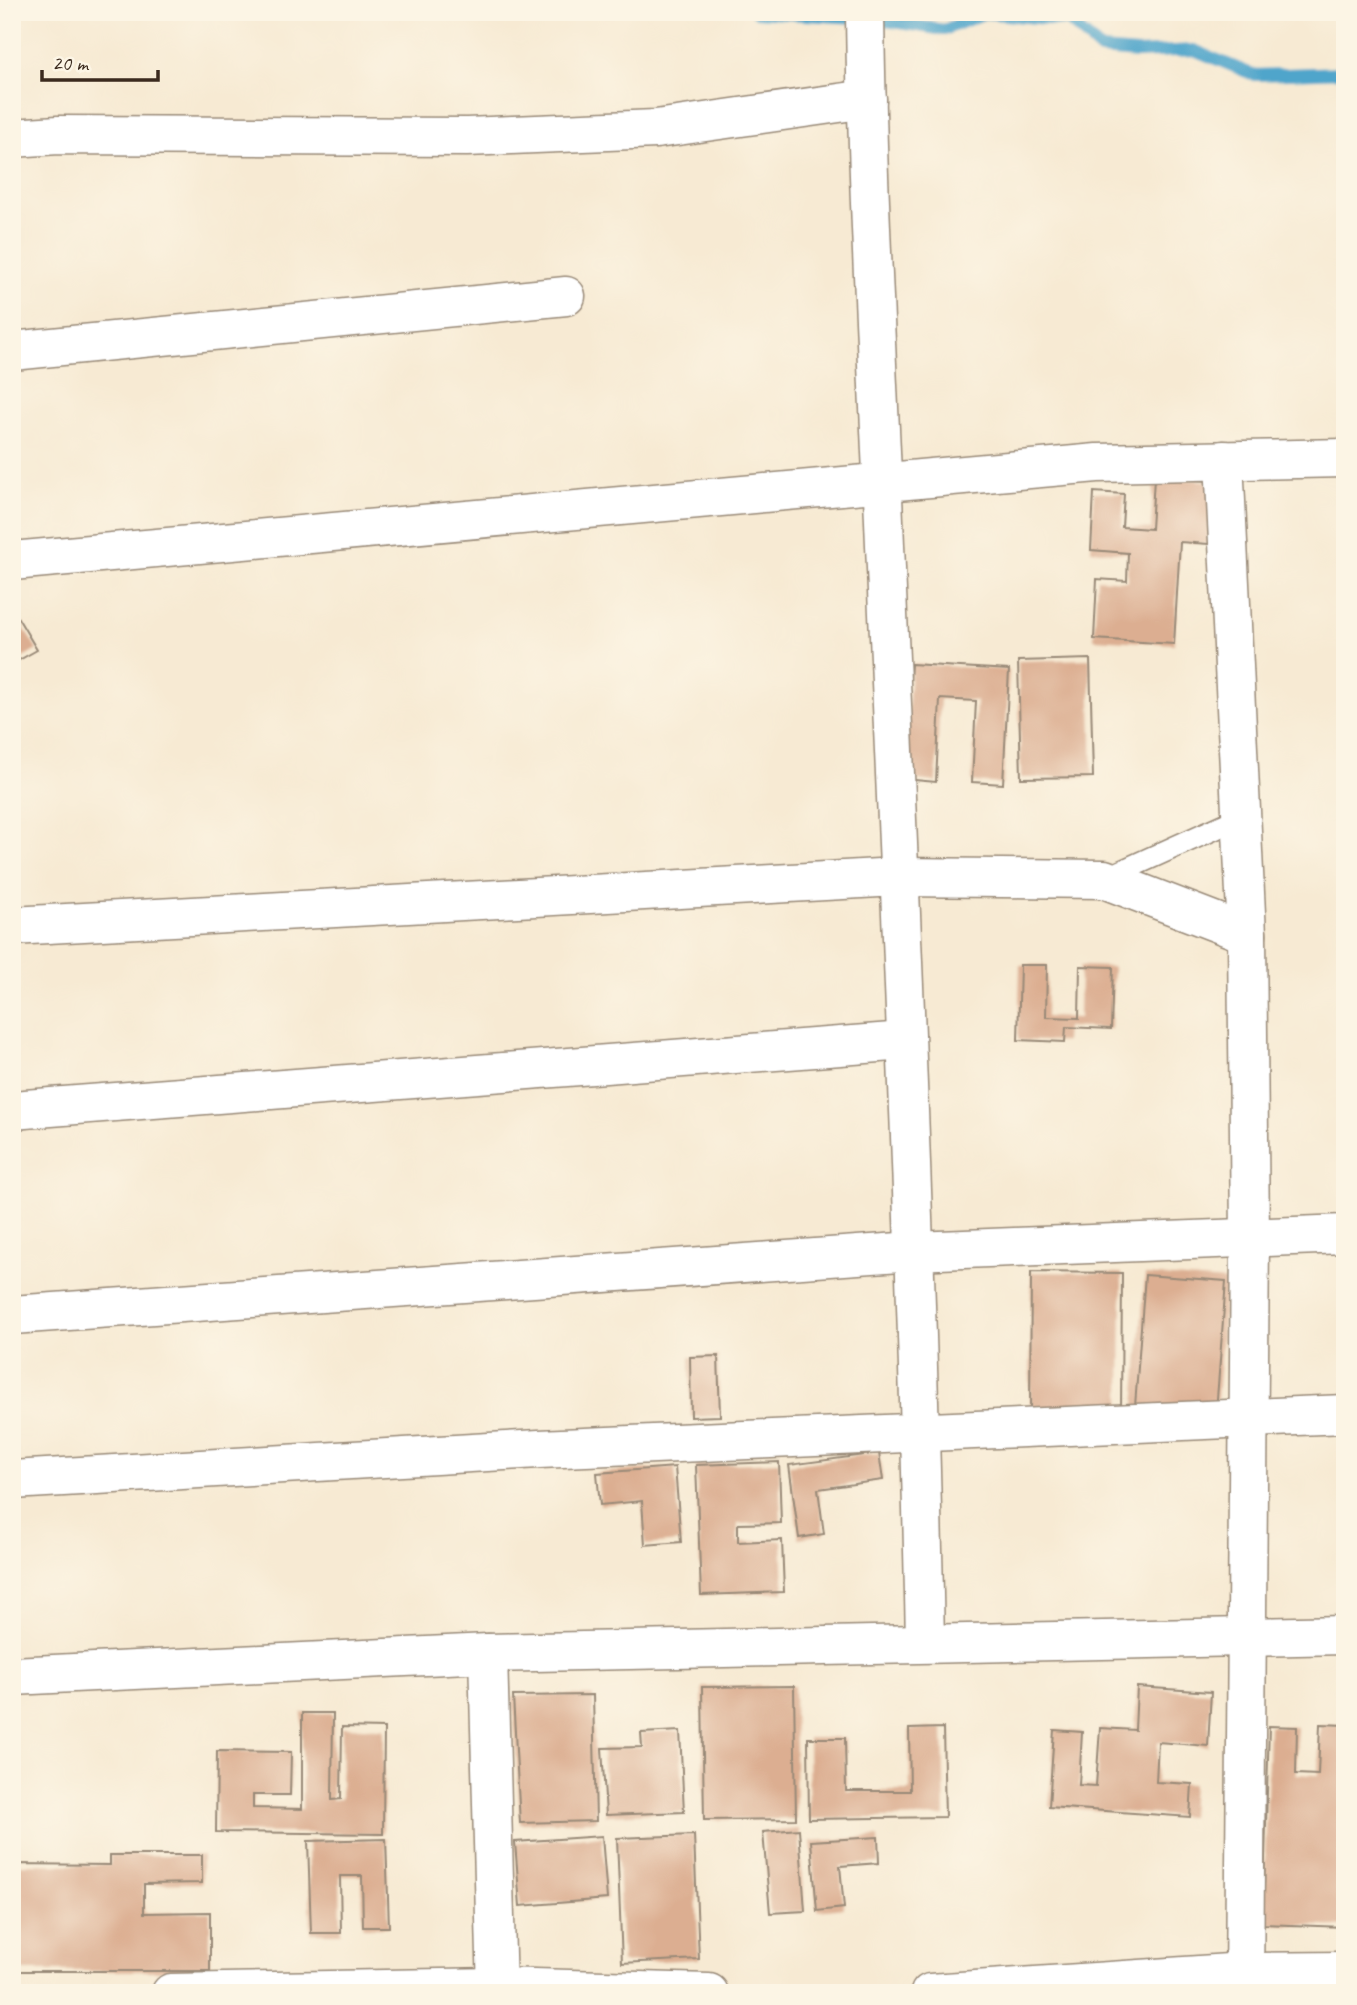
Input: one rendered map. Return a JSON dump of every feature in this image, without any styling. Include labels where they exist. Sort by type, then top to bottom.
[{"type":"street","points":[[865,24],[872,313],[883,483],[921,1433],[925,1643]]},
{"type":"street","points":[[12,138],[58,135],[467,137],[642,130],[867,99]]},
{"type":"street","points":[[12,351],[566,296]]},
{"type":"street","points":[[12,561],[1097,463],[1345,458]]},
{"type":"street","points":[[1224,460],[1247,934],[1250,1237],[1244,1982]]},
{"type":"street","points":[[12,926],[897,877],[1104,878],[1247,934]]},
{"type":"street","points":[[12,1110],[905,1041]]},
{"type":"street","points":[[12,1315],[914,1251],[1345,1234]]},
{"type":"street","points":[[12,1480],[539,1449],[1345,1414]]},
{"type":"street","points":[[12,1676],[488,1653],[1345,1635]]},
{"type":"street","points":[[488,1653],[497,1990]]},
{"type":"street","points":[[930,1993],[1244,1982],[1345,1971]]},
{"type":"street","points":[[171,1993],[497,1990],[709,1993]]},
{"type":"lane","points":[[1104,878],[1241,817]]},
{"type":"building","points":[[12,462],[16,462],[14,505],[12,505]]},
{"type":"building","points":[[1154,478],[1212,481],[1209,544],[1180,542],[1174,644],[1094,639],[1097,579],[1127,581],[1128,553],[1091,550],[1094,492],[1124,494],[1122,527],[1151,529]]},
{"type":"building","points":[[12,608],[37,650],[12,664]]},
{"type":"building","points":[[1090,659],[1093,777],[1021,778],[1018,661]]},
{"type":"building","points":[[911,664],[1009,670],[1003,784],[972,782],[976,701],[940,699],[936,782],[904,779]]},
{"type":"building","points":[[1020,965],[1047,965],[1046,1017],[1079,1018],[1080,966],[1113,967],[1111,1029],[1066,1027],[1065,1042],[1018,1040]]},
{"type":"building","points":[[1031,1272],[1122,1273],[1121,1415],[1030,1414]]},
{"type":"building","points":[[1145,1275],[1226,1281],[1216,1412],[1135,1406]]},
{"type":"building","points":[[718,1356],[720,1416],[691,1417],[690,1357]]},
{"type":"building","points":[[879,1453],[883,1480],[818,1489],[824,1534],[799,1538],[789,1465]]},
{"type":"building","points":[[779,1462],[781,1523],[738,1524],[738,1542],[782,1540],[784,1592],[701,1595],[696,1465]]},
{"type":"building","points":[[675,1467],[681,1542],[645,1545],[642,1501],[600,1505],[597,1473]]},
{"type":"building","points":[[794,1686],[796,1819],[704,1820],[702,1687]]},
{"type":"building","points":[[1137,1687],[1211,1692],[1208,1746],[1158,1742],[1156,1782],[1192,1784],[1190,1817],[1049,1807],[1054,1730],[1082,1732],[1079,1785],[1096,1786],[1100,1728],[1135,1730]]},
{"type":"building","points":[[593,1695],[596,1821],[520,1823],[513,1696]]},
{"type":"building","points":[[302,1713],[333,1713],[332,1800],[341,1799],[342,1727],[384,1728],[383,1834],[216,1832],[217,1751],[291,1752],[290,1795],[253,1795],[253,1808],[302,1809]]},
{"type":"building","points":[[1320,1724],[1345,1725],[1345,1927],[1263,1924],[1269,1726],[1297,1727],[1296,1774],[1318,1775]]},
{"type":"building","points":[[943,1728],[945,1817],[809,1819],[808,1738],[845,1738],[846,1791],[910,1791],[909,1729]]},
{"type":"building","points":[[680,1731],[684,1812],[606,1815],[602,1748],[642,1747],[641,1733]]},
{"type":"building","points":[[799,1829],[805,1911],[770,1913],[763,1832]]},
{"type":"building","points":[[694,1835],[699,1959],[622,1963],[617,1838]]},
{"type":"building","points":[[602,1836],[607,1899],[520,1906],[515,1842]]},
{"type":"building","points":[[878,1837],[879,1863],[840,1866],[844,1908],[817,1911],[811,1841]]},
{"type":"building","points":[[386,1839],[389,1927],[363,1927],[362,1876],[340,1876],[341,1933],[311,1933],[308,1841]]},
{"type":"building","points":[[110,1855],[202,1855],[202,1883],[144,1884],[144,1913],[210,1912],[210,1971],[17,1971],[14,1864],[110,1865]]},
{"type":"waterway","points":[[756,12],[874,19],[944,30],[985,13],[1069,21],[1101,50],[1138,53],[1194,50],[1254,75],[1345,72]]}]
